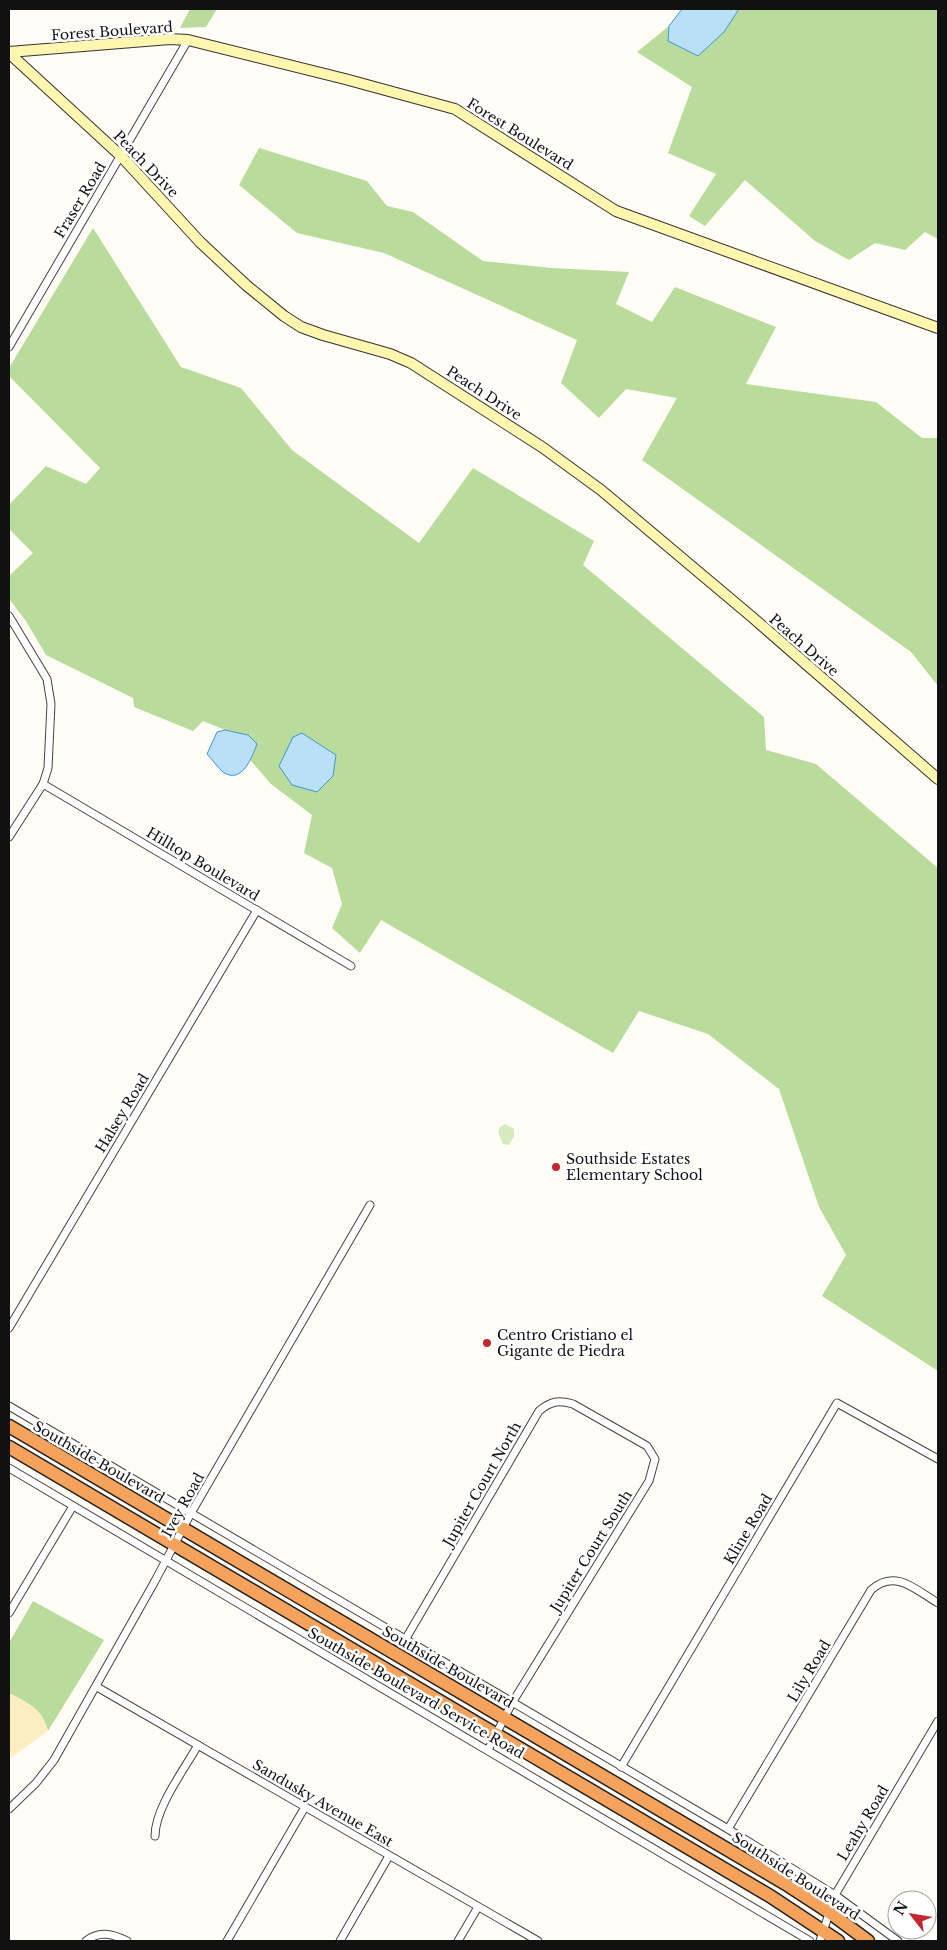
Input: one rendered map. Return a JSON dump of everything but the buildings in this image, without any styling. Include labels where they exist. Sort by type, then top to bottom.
[{"type":"highway","name":"Southside Boulevard","points":[[9,1426],[786,1884],[829,1912],[868,1941]]},
{"type":"highway","points":[[9,1447],[772,1897],[821,1936],[838,1941]]},
{"type":"main road","name":"Forest Boulevard","points":[[9,53],[170,39],[188,40],[345,79],[455,109],[616,210],[938,328]]},
{"type":"main road","name":"Peach Drive","points":[[9,53],[121,156],[200,242],[246,285],[284,316],[301,327],[390,354],[411,363],[542,447],[600,490],[649,531],[938,779]]},
{"type":"street","name":"Fraser Road","points":[[9,347],[188,40]]},
{"type":"street","points":[[9,616],[47,679],[51,704],[48,768],[43,784],[9,837]]},
{"type":"street","name":"Hilltop Boulevard","points":[[43,784],[350,966]]},
{"type":"street","name":"Halsey Road","points":[[9,1328],[257,910]]},
{"type":"street","name":"Ivey Road","points":[[9,1809],[36,1783],[54,1760],[167,1561],[191,1513],[370,1205]]},
{"type":"street","name":"Jupiter Court North","points":[[406,1640],[539,1411],[550,1403],[561,1400],[573,1404],[611,1425]]},
{"type":"street","name":"Kline Road","points":[[621,1767],[837,1403],[938,1459]]},
{"type":"street","points":[[9,1406],[728,1830],[835,1895],[898,1941]]},
{"type":"street","name":"Jupiter Court South","points":[[488,1750],[512,1703],[650,1481],[655,1459],[647,1446],[611,1425]]},
{"type":"street","name":"Southside Boulevard Service Road","points":[[9,1468],[810,1941]]},
{"type":"street","points":[[9,1613],[72,1506]]},
{"type":"street","name":"Lily Road","points":[[728,1830],[871,1590],[884,1581],[904,1582],[938,1604]]},
{"type":"street","name":"Sandusky Avenue East","points":[[97,1687],[538,1941]]},
{"type":"street","name":"Leahy Road","points":[[821,1936],[835,1895],[938,1721]]},
{"type":"street","points":[[155,1836],[155,1827],[160,1812],[198,1745]]},
{"type":"street","points":[[227,1941],[305,1807]]},
{"type":"street","points":[[340,1941],[390,1856]]},
{"type":"street","points":[[458,1941],[478,1907]]},
{"type":"street","points":[[86,1941],[98,1934],[119,1937],[127,1941]]},
{"type":"green space","points":[[190,9],[217,9],[206,27],[180,28]]},
{"type":"green space","points":[[739,9],[938,9],[938,239],[925,232],[905,250],[875,243],[849,260],[815,241],[745,180],[705,226],[689,216],[716,174],[668,153],[692,87],[637,52],[669,26],[668,41],[724,32]]},
{"type":"green space","points":[[259,148],[367,181],[387,206],[413,212],[483,261],[553,268],[629,272],[616,304],[652,322],[675,287],[776,327],[746,384],[876,402],[922,438],[938,438],[938,686],[911,652],[642,460],[677,398],[626,389],[599,418],[561,383],[577,340],[384,253],[297,233],[239,185]]},
{"type":"green space","points":[[93,228],[181,367],[241,388],[292,450],[419,543],[473,468],[594,541],[583,565],[764,717],[766,750],[816,764],[938,868],[938,1371],[822,1296],[846,1255],[819,1207],[779,1089],[708,1034],[639,1011],[613,1053],[381,920],[360,953],[332,928],[342,904],[332,868],[304,853],[312,815],[271,784],[250,760],[257,744],[248,735],[225,730],[203,721],[193,731],[134,707],[133,698],[46,655],[26,621],[9,599],[9,576],[33,553],[9,529],[9,505],[46,466],[86,484],[100,468],[9,376],[9,368]]},
{"type":"green space","points":[[505,1124],[514,1129],[514,1137],[509,1145],[503,1144],[498,1132],[500,1127]]},
{"type":"green space","points":[[33,1601],[104,1640],[48,1731],[42,1717],[34,1708],[9,1693],[9,1643]]},
{"type":"sand","points":[[9,1693],[34,1708],[42,1717],[48,1731],[9,1759]]},
{"type":"water","points":[[682,9],[739,9],[724,32],[698,56],[668,41],[669,26]]},
{"type":"water","points":[[225,730],[248,735],[257,744],[245,768],[236,775],[223,772],[207,754],[217,732]]},
{"type":"water","points":[[302,733],[336,755],[333,776],[317,792],[292,785],[279,766],[293,737]]},
{"type":"place","name":"Southside Estates Elementary School","points":[[556,1167]]},
{"type":"place","name":"Centro Cristiano el Gigante de Piedra","points":[[487,1343]]}]
